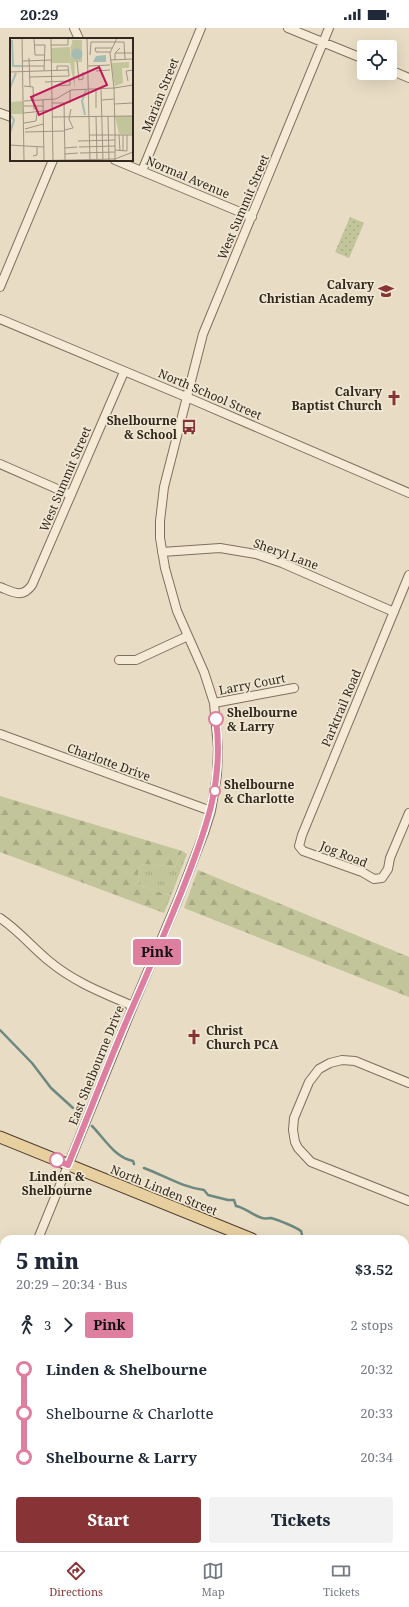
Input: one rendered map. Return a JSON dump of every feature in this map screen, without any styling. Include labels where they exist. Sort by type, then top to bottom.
[{"type":"main road","name":"North Linden Street","points":[[0,1137],[242,1235]]},
{"type":"street","points":[[74,28],[79,38]]},
{"type":"street","name":"Marian Street","points":[[142,171],[200,28]]},
{"type":"street","points":[[288,28],[357,56]]},
{"type":"street","name":"West Summit Street","points":[[188,636],[180,620],[172,597],[162,552],[160,521],[164,487],[203,334],[330,28]]},
{"type":"street","points":[[397,73],[409,78]]},
{"type":"street","points":[[0,113],[10,117]]},
{"type":"street","points":[[0,287],[53,161]]},
{"type":"street","name":"Normal Avenue","points":[[117,161],[252,217]]},
{"type":"street","name":"North School Street","points":[[0,319],[187,397],[409,493]]},
{"type":"street","name":"West Summit Street","points":[[0,587],[14,593],[21,594],[25,593],[32,585],[124,372]]},
{"type":"street","points":[[0,464],[71,495]]},
{"type":"street","name":"Sheryl Lane","points":[[162,552],[220,548],[256,554],[282,563],[394,612]]},
{"type":"street","name":"Parktrail Road","points":[[302,850],[299,846],[302,835],[409,575]]},
{"type":"street","points":[[119,660],[136,660],[188,636]]},
{"type":"street","name":"East Shelbourne Drive","points":[[40,1235],[178,900],[211,811],[217,775],[218,748],[214,703],[204,672],[188,636]]},
{"type":"street","name":"Larry Court","points":[[214,703],[294,688]]},
{"type":"street","name":"Charlotte Drive","points":[[0,734],[78,764],[211,811]]},
{"type":"street","name":"Jog Road","points":[[302,850],[362,872],[374,879],[382,878],[388,869],[390,858],[409,813]]},
{"type":"street","points":[[0,918],[49,961],[70,976],[96,990],[133,1006]]},
{"type":"street","points":[[409,1083],[354,1061],[336,1061],[324,1066],[314,1074],[294,1118],[293,1130],[295,1142],[306,1158],[317,1165],[409,1201]]},
{"type":"green space","points":[[350,217],[364,223],[349,258],[335,252]]},
{"type":"green space","points":[[0,796],[182,851],[175,867],[144,864],[138,867],[139,885],[171,896],[164,913],[0,852]]},
{"type":"green space","points":[[182,851],[187,854],[171,896],[139,885],[138,867],[144,864],[175,867]]},
{"type":"green space","points":[[198,870],[409,957],[409,997],[184,908]]},
{"type":"waterway","points":[[0,1030],[32,1063],[51,1088],[73,1108]]},
{"type":"waterway","points":[[92,1126],[115,1152],[133,1161],[134,1164]]},
{"type":"waterway","points":[[144,1168],[181,1184],[204,1190],[208,1195],[234,1200],[236,1206],[262,1218],[271,1218],[282,1222],[301,1231],[302,1235]]},
{"type":"bus line","name":"Pink","points":[[57,1160],[68,1165],[178,900],[204,833],[211,811],[217,775],[218,732],[216,719]]},
{"type":"place","name":"Calvary Christian Academy","points":[[386,291]]},
{"type":"place","name":"Calvary Baptist Church","points":[[394,398]]},
{"type":"place","name":"Shelbourne & School","points":[[189,427]]},
{"type":"place","name":"Shelbourne & Larry","points":[[216,719]]},
{"type":"place","name":"Shelbourne & Charlotte","points":[[215,791]]},
{"type":"place","name":"Christ Church PCA","points":[[194,1037]]},
{"type":"place","name":"Linden & Shelbourne","points":[[57,1160]]}]
